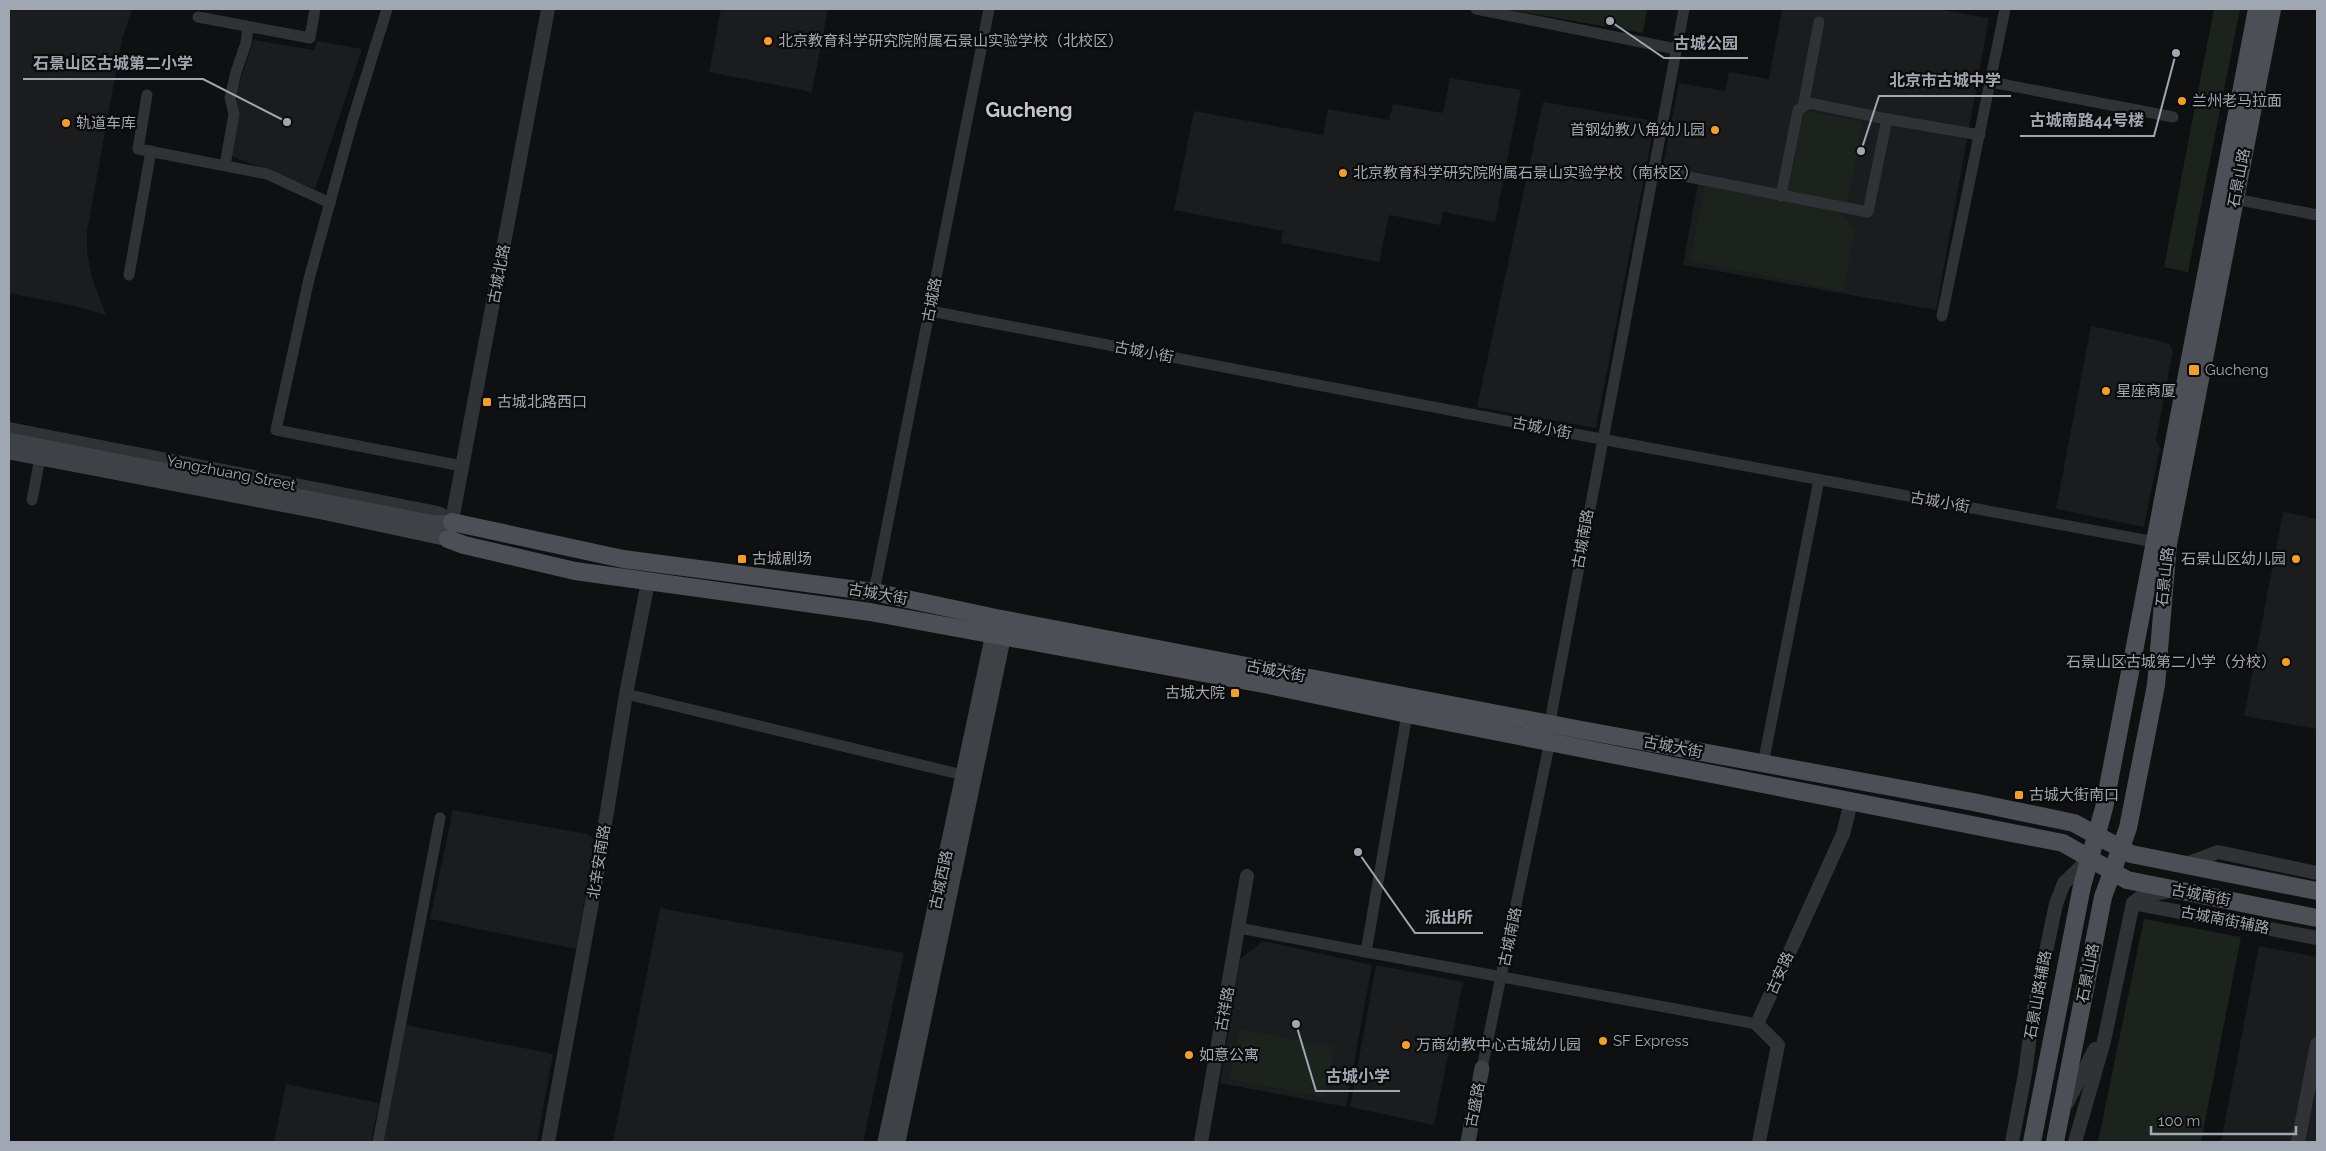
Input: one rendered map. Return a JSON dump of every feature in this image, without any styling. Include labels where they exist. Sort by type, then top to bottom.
[{"type":"main road","name":"石景山路","points":[[2032,1142],[2082,886],[2104,808],[2257,9]]},
{"type":"main road","name":"石景山路","points":[[2055,1142],[2103,897],[2128,828],[2156,685],[2168,544],[2272,9]]},
{"type":"main road","points":[[9,440],[436,523],[450,531]]},
{"type":"main road","name":"Yangzhuang Street","points":[[9,452],[327,513],[450,531]]},
{"type":"main road","name":"古城大街","points":[[450,531],[623,559],[874,592],[1551,733],[1851,802],[2064,843],[2089,859]]},
{"type":"main road","name":"古城大街","points":[[450,531],[464,545],[575,571],[870,612],[1269,685],[1407,714],[1764,764],[1973,802],[2074,823],[2096,834]]},
{"type":"main road","name":"古城西路","points":[[898,1142],[1001,619]]},
{"type":"main road","name":"古城西路","points":[[885,1142],[963,774],[998,636]]},
{"type":"main road","name":"古城南街","points":[[2096,834],[2131,854],[2317,891]]},
{"type":"main road","name":"古城南街","points":[[2089,859],[2127,880],[2317,918]]},
{"type":"main road","name":"古盛路","points":[[1468,1142],[1482,1068]]},
{"type":"street","points":[[198,17],[310,38],[315,9]]},
{"type":"street","points":[[387,9],[309,279],[276,430],[462,466]]},
{"type":"street","name":"古城北路","points":[[450,531],[548,9]]},
{"type":"street","name":"古城路","points":[[874,592],[989,9]]},
{"type":"street","points":[[1476,9],[1676,49]]},
{"type":"street","name":"古城南路","points":[[1482,1068],[1551,733],[1552,711],[1601,439],[1684,9]]},
{"type":"street","points":[[1942,316],[2005,9]]},
{"type":"street","points":[[1803,107],[1819,22]]},
{"type":"street","points":[[225,166],[234,114],[230,98],[236,72],[246,44],[248,27]]},
{"type":"street","points":[[1991,82],[2172,117]]},
{"type":"street","points":[[147,96],[138,149],[267,174],[330,203]]},
{"type":"street","points":[[1781,196],[1798,110],[1808,103],[1980,135]]},
{"type":"street","points":[[1653,170],[1868,212],[1887,119]]},
{"type":"street","points":[[129,275],[151,150]]},
{"type":"street","points":[[2235,199],[2317,215]]},
{"type":"street","name":"古城小街","points":[[930,311],[2155,542]]},
{"type":"street","name":"Yangzhuang Street","points":[[9,429],[438,513],[450,531]]},
{"type":"street","points":[[32,500],[40,458]]},
{"type":"street","points":[[1764,764],[1819,480]]},
{"type":"street","name":"北辛安南路","points":[[548,1142],[596,886],[626,694],[648,582]]},
{"type":"street","points":[[626,694],[963,774]]},
{"type":"street","points":[[1366,952],[1407,714]]},
{"type":"street","name":"古安路","points":[[1757,1024],[1843,834],[1851,802]]},
{"type":"street","points":[[378,1142],[440,818]]},
{"type":"street","points":[[2186,864],[2218,852],[2317,873]]},
{"type":"street","name":"石景山路辅路","points":[[2012,1142],[2025,1074],[2033,1013],[2056,904],[2064,883],[2089,859]]},
{"type":"street","name":"古祥路","points":[[1201,1142],[1247,876]]},
{"type":"street","points":[[2075,1142],[2104,1040],[2133,903],[2142,896],[2175,890]]},
{"type":"street","name":"古城南街辅路","points":[[2133,903],[2317,938]]},
{"type":"street","points":[[1239,928],[1757,1024],[1778,1045],[1760,1142]]},
{"type":"street","points":[[2062,1112],[2094,1050],[2109,1011]]},
{"type":"street","points":[[2298,1142],[2317,1044]]},
{"type":"shaded area","points":[[9,9],[132,9],[122,39],[87,231],[87,252],[92,278],[106,315],[75,306],[9,293]]},
{"type":"shaded area","name":"北京教育科学研究院附属石景山实验学校（北校区）","points":[[721,9],[828,9],[812,92],[709,72]]},
{"type":"shaded area","points":[[1506,9],[1647,9],[1643,33]]},
{"type":"shaded area","points":[[1782,9],[1936,9],[1989,18],[1936,310],[1683,265],[1698,183],[1661,176],[1679,83],[1725,91],[1729,72],[1769,79]]},
{"type":"shaded area","points":[[2214,9],[2240,9],[2188,272],[2164,267]]},
{"type":"shaded area","points":[[254,40],[314,50],[317,41],[362,49],[315,189],[231,156],[238,113],[236,93]]},
{"type":"shaded area","name":"北京教育科学研究院附属石景山实验学校（南校区）","points":[[1450,78],[1521,90],[1495,222],[1443,212],[1440,225],[1389,215],[1379,262],[1281,243],[1283,231],[1174,210],[1194,111],[1323,135],[1328,109],[1389,120],[1393,104],[1443,113]]},
{"type":"shaded area","points":[[1543,102],[1655,121],[1596,428],[1477,407]]},
{"type":"shaded area","points":[[1804,111],[1863,122],[1847,206],[1788,195]]},
{"type":"shaded area","points":[[1705,185],[1837,211],[1855,229],[1843,291],[1690,261]]},
{"type":"shaded area","points":[[2091,326],[2156,340],[2169,344],[2173,350],[2156,440],[2160,448],[2144,527],[2056,509]]},
{"type":"shaded area","name":"石景山区古城第二小学（分校）","points":[[2283,512],[2317,519],[2317,729],[2244,716]]},
{"type":"shaded area","points":[[453,810],[587,834],[595,840],[576,949],[430,919]]},
{"type":"shaded area","points":[[660,908],[904,953],[863,1142],[613,1142]]},
{"type":"shaded area","points":[[2144,919],[2241,937],[2201,1142],[2098,1142]]},
{"type":"shaded area","points":[[1263,941],[1372,965],[1346,1107],[1220,1083],[1240,959]]},
{"type":"shaded area","points":[[2259,946],[2317,957],[2317,1142],[2221,1142]]},
{"type":"shaded area","name":"万商幼教中心古城幼儿园","points":[[1376,965],[1463,982],[1434,1125],[1350,1107]]},
{"type":"shaded area","points":[[406,1025],[553,1054],[537,1142],[383,1142]]},
{"type":"shaded area","points":[[1239,1029],[1334,1047],[1324,1097],[1229,1079]]},
{"type":"shaded area","points":[[286,1084],[379,1103],[371,1142],[274,1142]]},
{"type":"place","name":"古城公园","points":[[1610,21]]},
{"type":"place","name":"北京教育科学研究院附属石景山实验学校（北校区）","points":[[768,41]]},
{"type":"place","name":"古城南路44号楼","points":[[2176,53]]},
{"type":"place","name":"兰州老马拉面","points":[[2182,101]]},
{"type":"place","name":"石景山区古城第二小学","points":[[287,122]]},
{"type":"place","name":"轨道车库","points":[[66,123]]},
{"type":"place","name":"首钢幼教八角幼儿园","points":[[1715,130]]},
{"type":"place","name":"北京市古城中学","points":[[1861,151]]},
{"type":"place","name":"北京教育科学研究院附属石景山实验学校（南校区）","points":[[1343,173]]},
{"type":"place","name":"Gucheng","points":[[2194,370]]},
{"type":"place","name":"星座商厦","points":[[2106,391]]},
{"type":"place","name":"古城北路西口","points":[[487,402]]},
{"type":"place","name":"古城剧场","points":[[742,559]]},
{"type":"place","name":"石景山区幼儿园","points":[[2296,559]]},
{"type":"place","name":"石景山区古城第二小学（分校）","points":[[2286,662]]},
{"type":"place","name":"古城大院","points":[[1235,693]]},
{"type":"place","name":"古城大街南口","points":[[2019,795]]},
{"type":"place","name":"派出所","points":[[1358,852]]},
{"type":"place","name":"古城小学","points":[[1296,1024]]},
{"type":"place","name":"SF Express","points":[[1603,1041]]},
{"type":"place","name":"万商幼教中心古城幼儿园","points":[[1406,1045]]},
{"type":"place","name":"如意公寓","points":[[1189,1055]]},
{"type":"district","name":"Gucheng","points":[[1029,110]]}]
